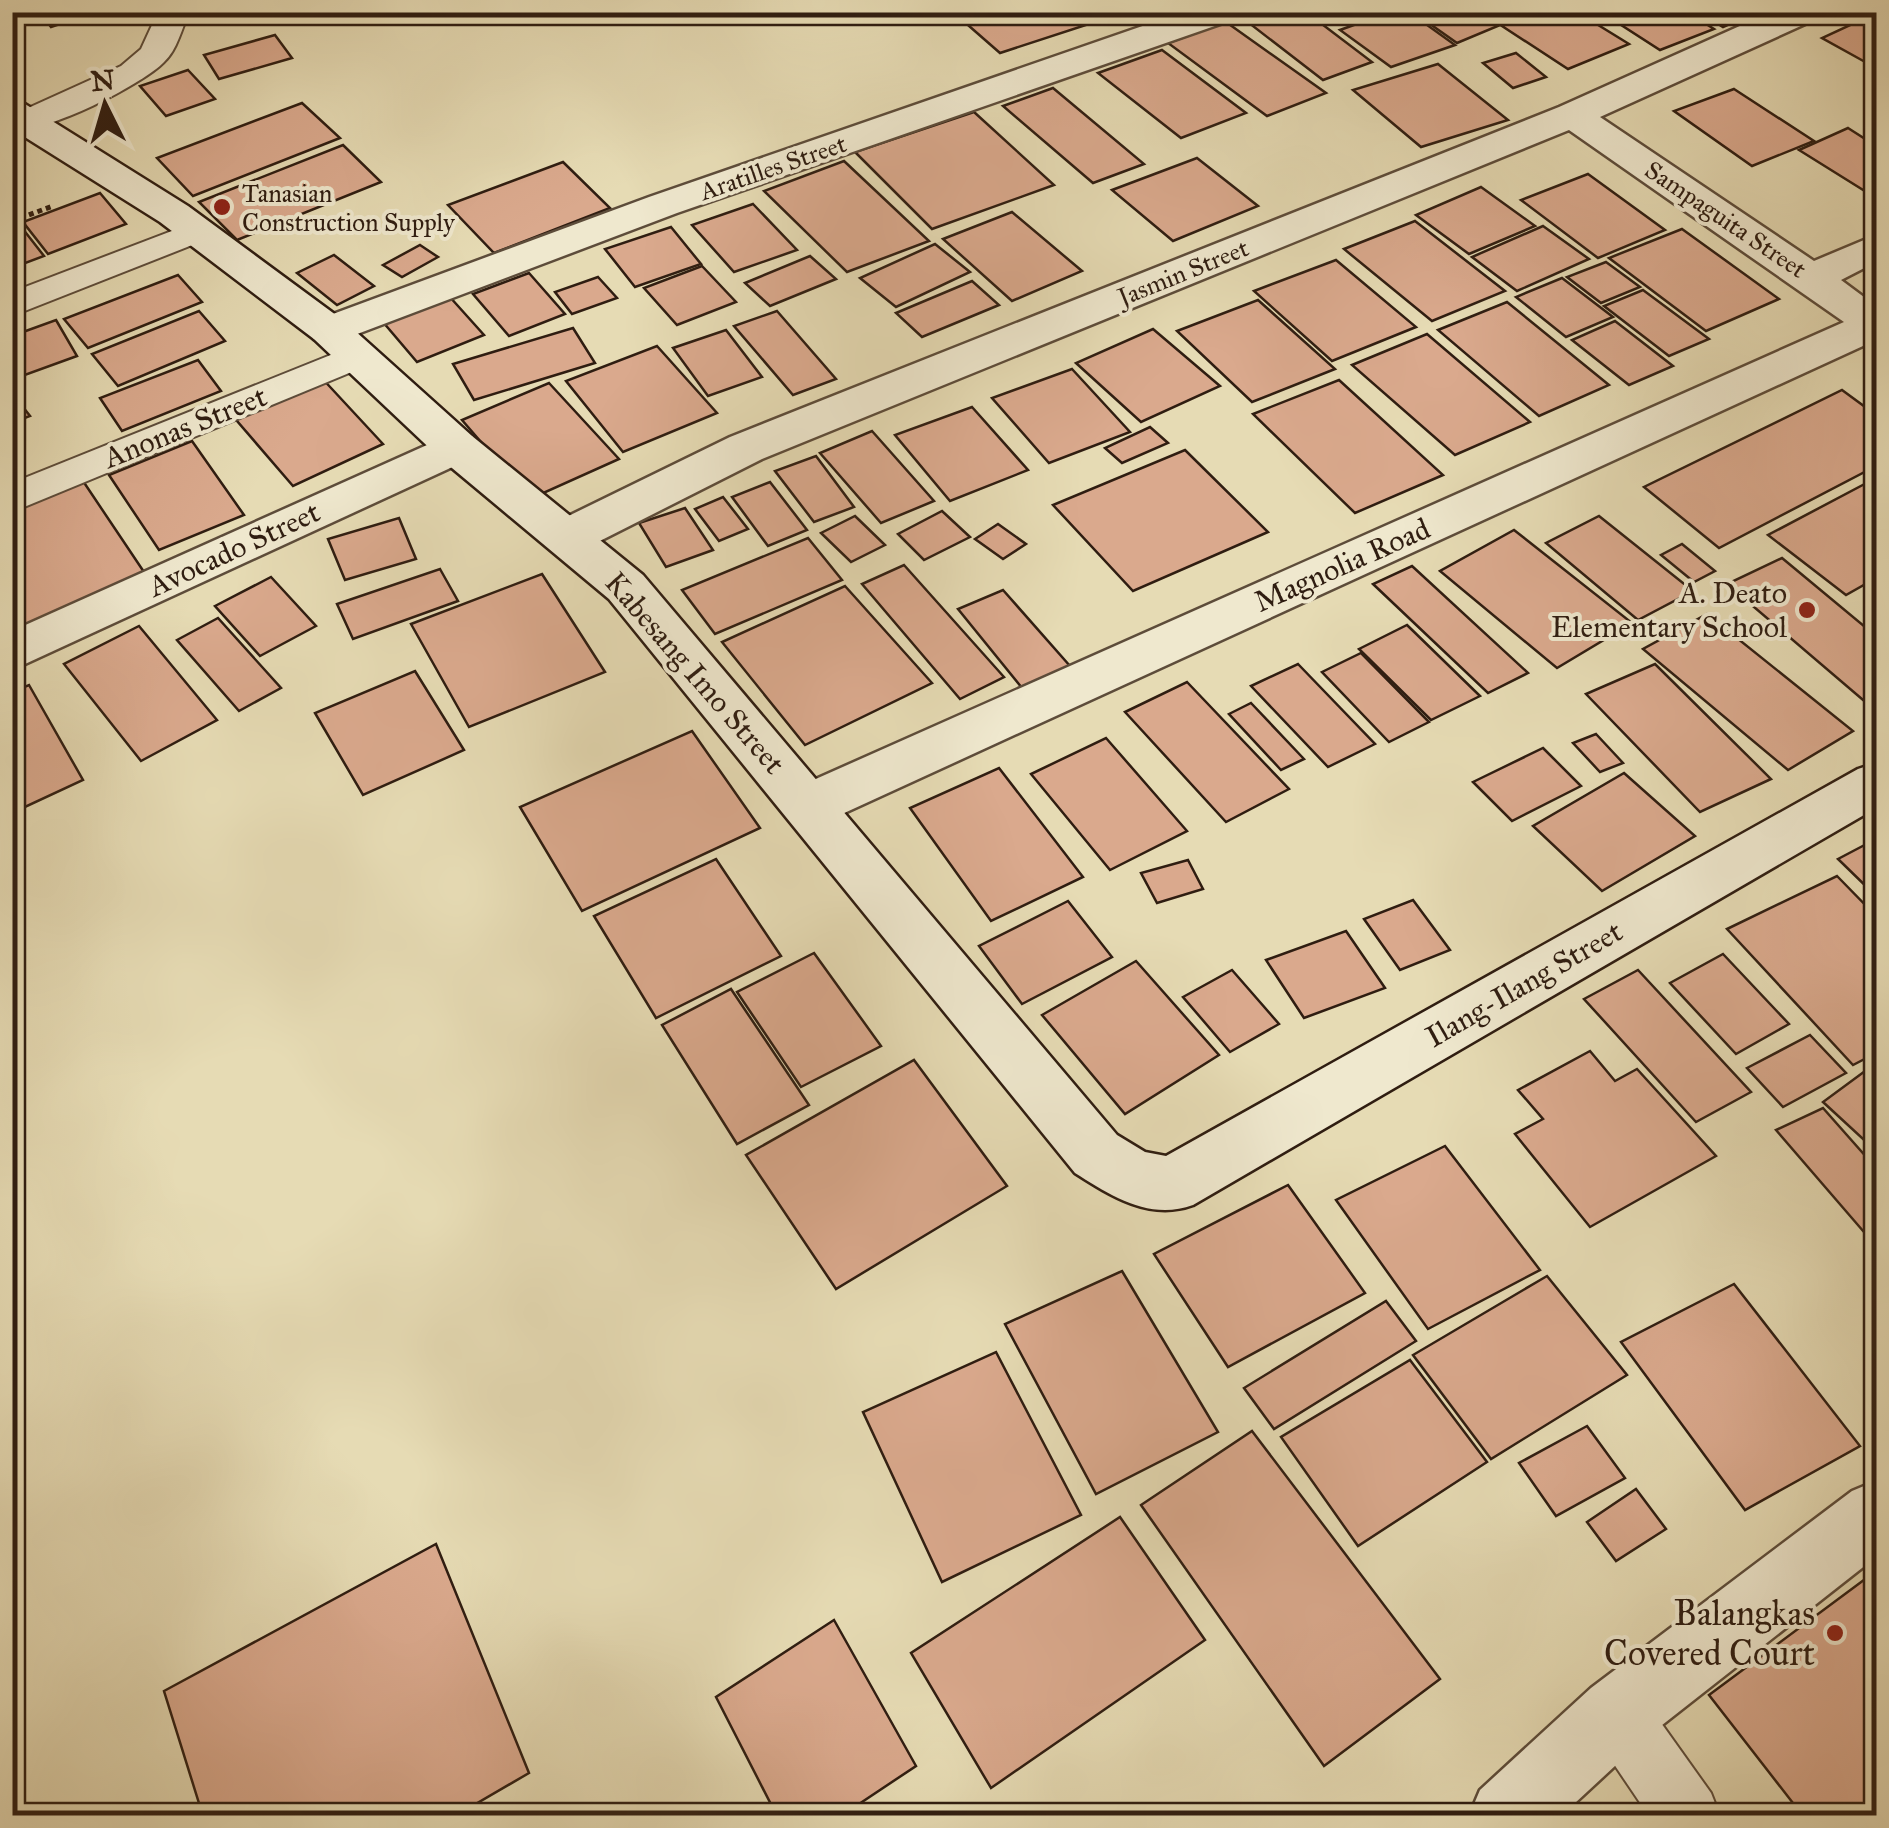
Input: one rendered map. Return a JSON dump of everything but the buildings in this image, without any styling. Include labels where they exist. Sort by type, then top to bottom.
[{"type":"street","name":"Aratilles Street","points":[[344,343],[663,205],[1219,12]]},
{"type":"street","name":"Jasmin Street","points":[[567,537],[746,448],[1572,115],[1801,12]]},
{"type":"street","name":"Sampaguita Street","points":[[1572,115],[1876,325]]},
{"type":"street","name":"Kabesang Imo Street","points":[[20,116],[186,222],[344,343],[456,447],[626,588],[1096,1154],[1132,1176],[1171,1185]]},
{"type":"street","points":[[1812,278],[1876,248]]},
{"type":"street","name":"Magnolia Road","points":[[810,805],[1876,325]]},
{"type":"street","name":"Avocado Street","points":[[12,652],[456,447]]},
{"type":"street","name":"Ilang-Ilang Street","points":[[1171,1185],[1876,784]]},
{"type":"street","points":[[1506,1816],[1617,1714],[1876,1516]]},
{"type":"lane","points":[[20,116],[132,73],[155,54],[174,12]]},
{"type":"lane","points":[[12,277],[186,222]]},
{"type":"lane","points":[[12,305],[186,222]]},
{"type":"lane","name":"Anonas Street","points":[[12,499],[344,343]]},
{"type":"lane","points":[[1617,1714],[1688,1816]]},
{"type":"place","name":"Tanasian Construction Supply","points":[[222,207]]},
{"type":"place","name":"A. Deato Elementary School","points":[[1807,610]]},
{"type":"place","name":"Balangkas Covered Court","points":[[1835,1633]]}]
